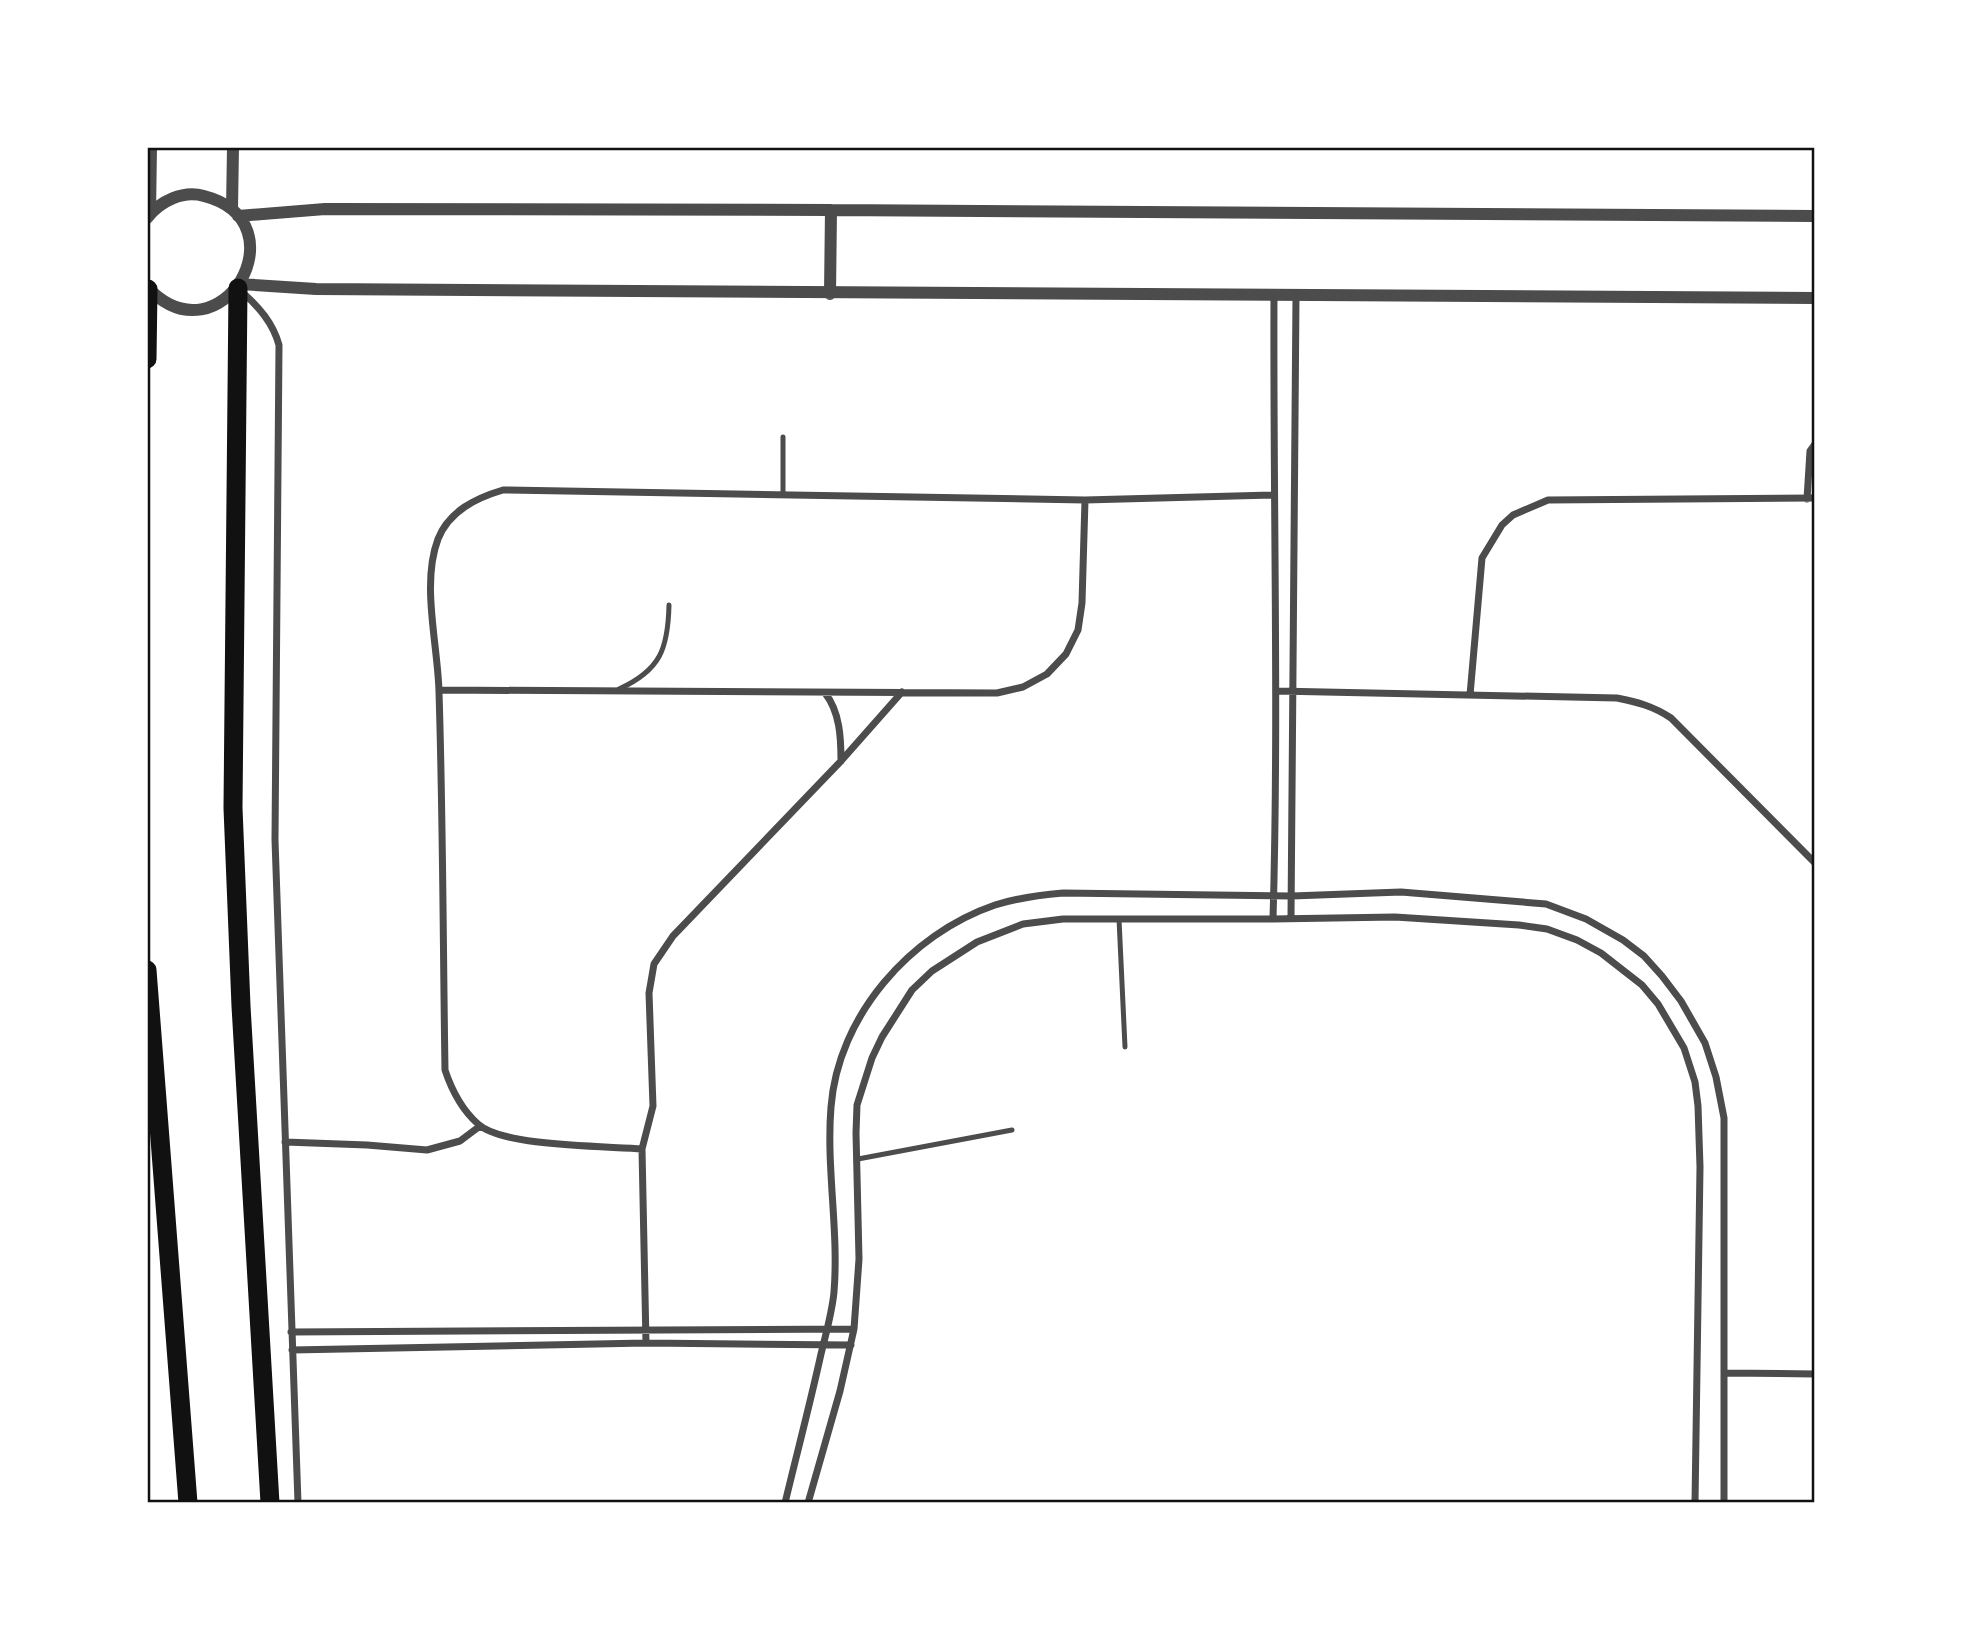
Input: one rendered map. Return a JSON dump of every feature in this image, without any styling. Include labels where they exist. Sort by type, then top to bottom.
[{"type":"highway","points":[[239,286],[233,808],[241,1006],[270,1503]]},
{"type":"highway","points":[[147,359],[148,288]]},
{"type":"highway","points":[[147,970],[188,1503]]},
{"type":"street","points":[[148,216],[151,147]]},
{"type":"street","points":[[233,147],[235,213]]},
{"type":"street","points":[[148,216],[163,202],[181,196],[199,195],[216,199],[235,213],[247,232],[250,250],[248,268],[239,286],[225,299],[210,307],[193,310],[176,307],[161,300],[148,288]]},
{"type":"street","points":[[235,213],[325,209],[1815,216]]},
{"type":"street","points":[[830,294],[831,210]]},
{"type":"street","points":[[239,286],[830,294],[1815,298]]},
{"type":"street","points":[[239,286],[268,319],[279,345],[275,840],[298,1503]]},
{"type":"street","points":[[1273,919],[1277,691],[1273,495],[1274,296]]},
{"type":"street","points":[[1291,917],[1297,296]]},
{"type":"street","points":[[1470,695],[1482,558],[1502,525],[1513,514],[1548,500],[1811,498],[1810,451],[1815,444]]},
{"type":"street","points":[[642,1149],[519,1140],[496,1134],[480,1126],[460,1104],[445,1070],[439,690],[431,562],[439,536],[455,514],[477,498],[503,490],[1085,500],[1273,495]]},
{"type":"street","points":[[439,690],[997,693],[1023,687],[1047,674],[1066,654],[1078,630],[1082,603],[1085,500]]},
{"type":"street","points":[[1277,691],[1617,698],[1656,708],[1671,718],[1815,863]]},
{"type":"street","points":[[646,1343],[642,1149],[653,1105],[649,993],[654,964],[673,936],[841,761],[902,692]]},
{"type":"street","points":[[825,693],[837,716],[841,736],[841,761]]},
{"type":"street","points":[[785,1503],[834,1290],[831,1106],[838,1064],[854,1026],[878,990],[906,958],[933,936],[995,905],[1063,892],[1292,896],[1401,892],[1546,904],[1586,919],[1644,956],[1681,1001],[1704,1043],[1716,1077],[1724,1118],[1724,1503]]},
{"type":"street","points":[[808,1503],[854,1329],[858,1292],[857,1105],[872,1058],[882,1037],[912,990],[932,971],[977,942],[1023,924],[1063,919],[1395,917],[1519,925],[1547,929],[1577,940],[1601,953],[1642,985],[1658,1004],[1684,1048],[1695,1082],[1698,1106],[1700,1180],[1695,1503]]},
{"type":"street","points":[[285,1142],[427,1150],[460,1141],[480,1126]]},
{"type":"street","points":[[291,1332],[646,1328],[854,1329]]},
{"type":"street","points":[[292,1350],[646,1343],[851,1345]]},
{"type":"street","points":[[1724,1373],[1815,1374]]},
{"type":"lane","points":[[783,437],[783,495]]},
{"type":"lane","points":[[616,690],[634,682],[649,670],[661,654],[668,635],[669,605]]},
{"type":"lane","points":[[1119,919],[1125,1047]]},
{"type":"lane","points":[[858,1159],[1012,1130]]}]
